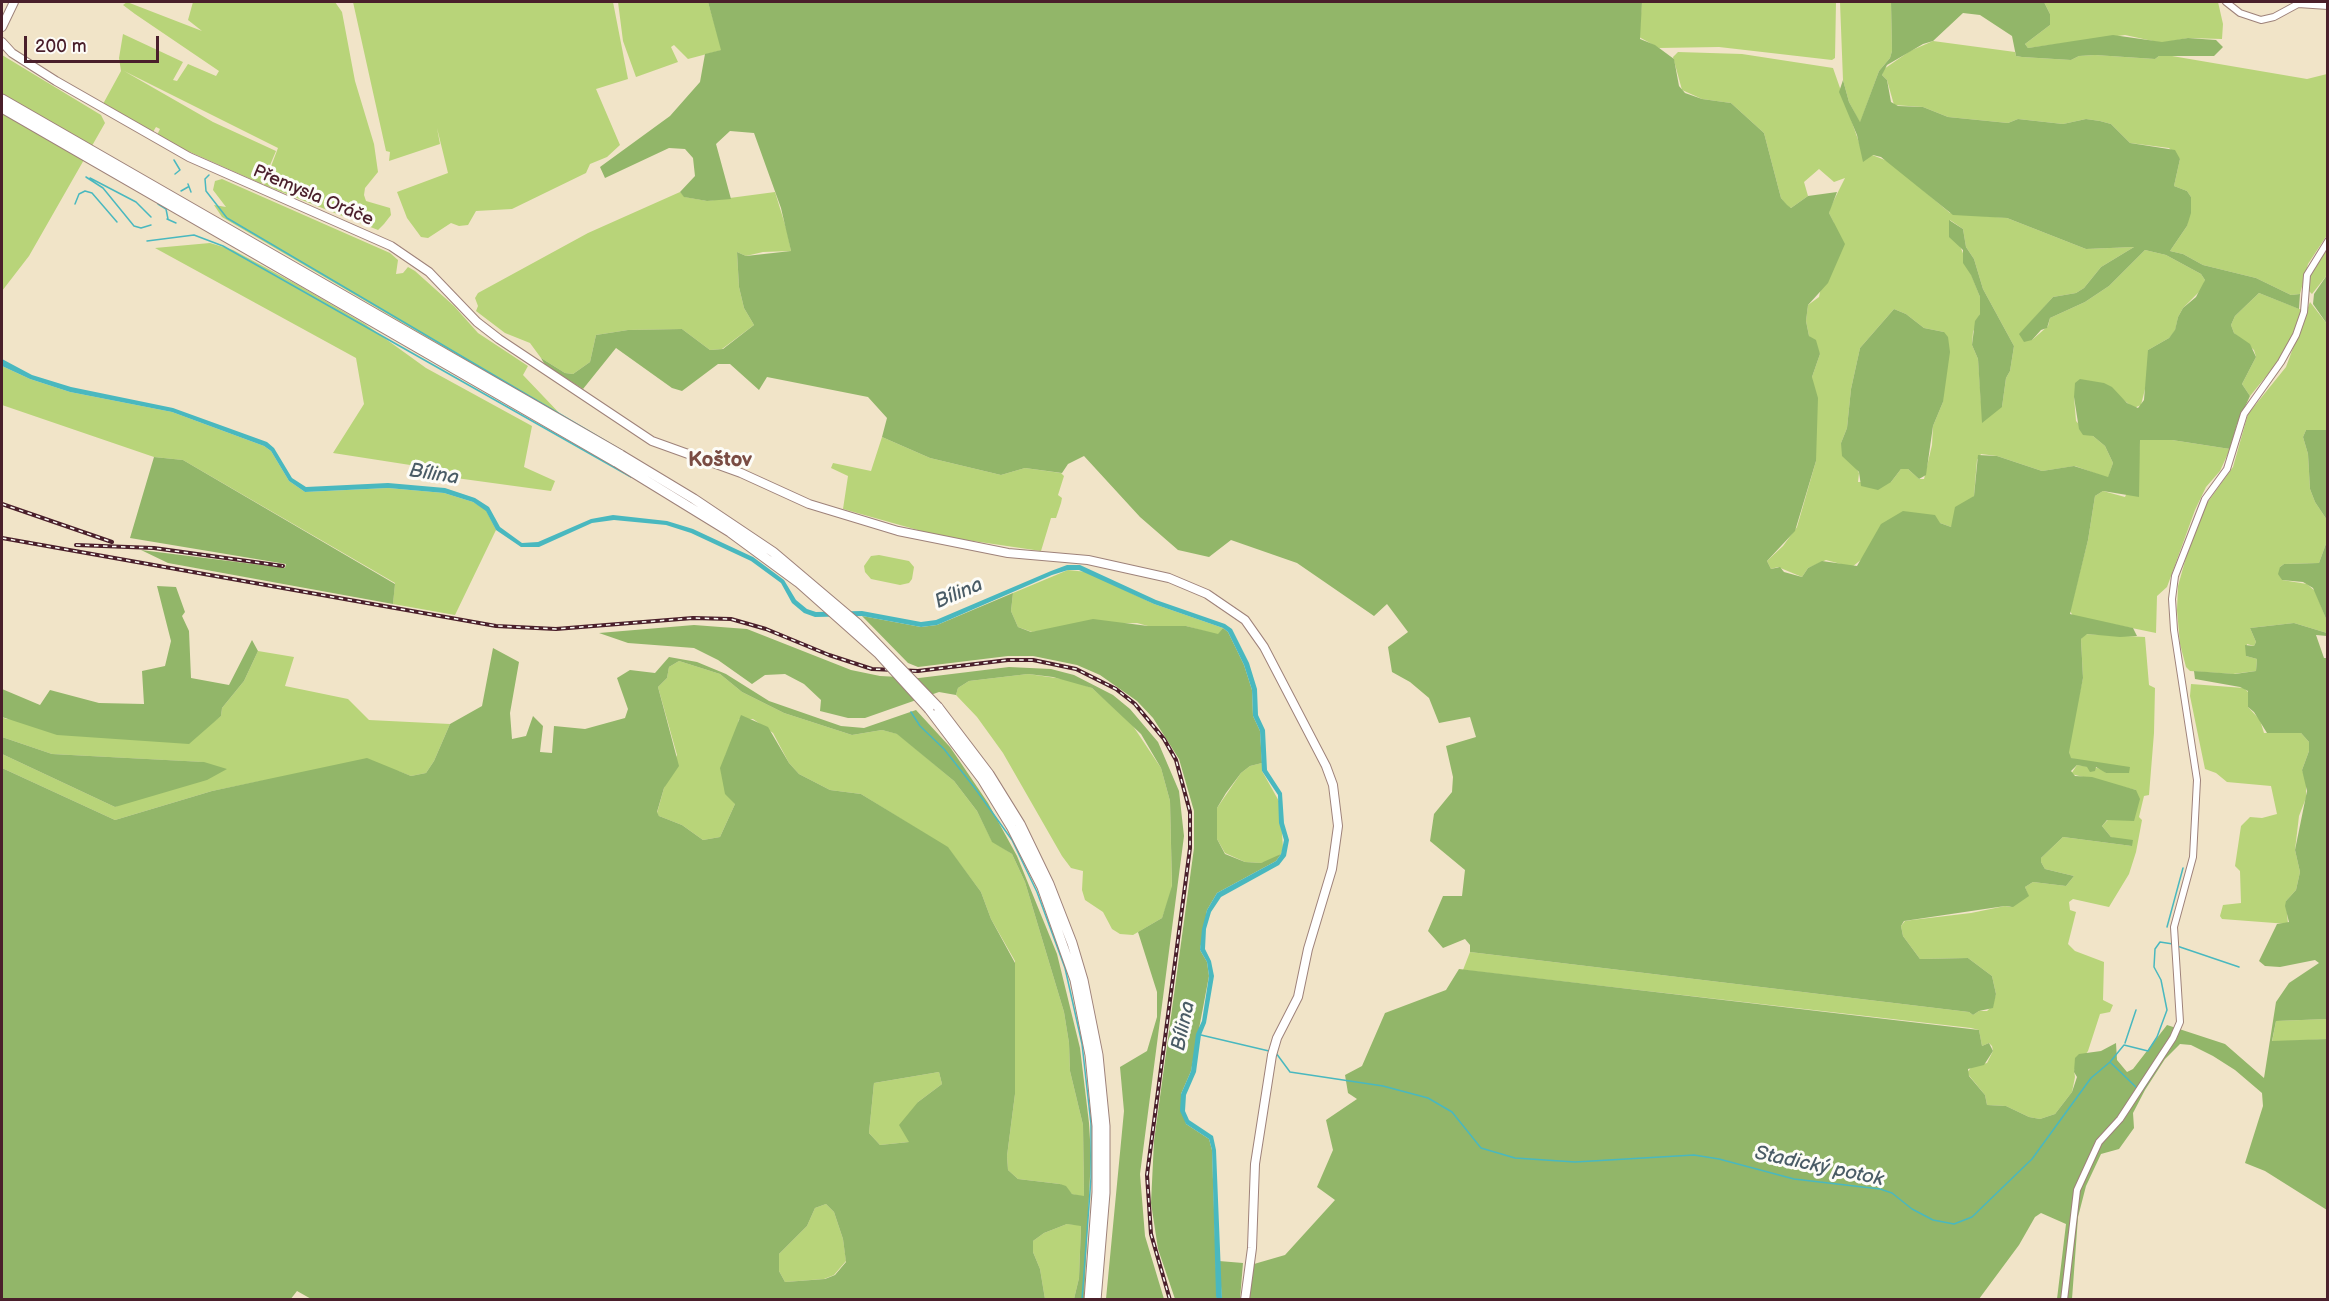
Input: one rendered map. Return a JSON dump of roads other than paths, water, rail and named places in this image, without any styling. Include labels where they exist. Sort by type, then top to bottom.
[{"type":"highway","points":[[2,99],[34,122]]},
{"type":"highway","points":[[2,108],[34,122],[84,150],[618,458],[720,526],[798,582],[879,654],[933,708],[989,774],[1020,824],[1049,884],[1072,943],[1083,980],[1098,1055],[1105,1126],[1105,1193],[1096,1299]]},
{"type":"highway","points":[[933,708],[982,779],[1018,838],[1042,887],[1075,980],[1090,1055],[1097,1126],[1097,1192],[1089,1299]]},
{"type":"main road","points":[[2,27],[14,2]]},
{"type":"main road","name":"Přemysla Oráče","points":[[2,42],[12,53],[189,157],[391,246],[429,272],[487,330],[581,397],[652,441],[741,473],[821,508],[928,539],[1038,557],[1088,560],[1169,578],[1207,594],[1245,620],[1261,641],[1322,757],[1330,777],[1338,813],[1335,858],[1308,949],[1300,991],[1272,1053],[1254,1170],[1252,1248],[1245,1299]]},
{"type":"street","points":[[2226,2],[2240,13],[2261,20],[2274,17],[2298,4],[2328,6]]},
{"type":"street","points":[[2064,1299],[2074,1207],[2080,1183],[2099,1142],[2120,1119],[2173,1038],[2180,1022],[2174,927],[2193,857],[2198,780],[2174,630],[2172,599],[2175,576],[2205,499],[2227,469],[2244,414],[2281,362],[2296,335],[2304,312],[2307,274],[2328,241]]},
{"type":"water","points":[[2,359],[32,375],[71,387],[173,408],[267,442],[274,448],[292,478],[306,487],[388,483],[445,488],[475,498],[489,507],[500,527],[522,543],[538,542],[591,519],[613,515],[667,521],[693,529],[753,557],[784,580],[796,600],[807,609],[816,612],[862,611],[921,622],[936,620],[1051,571],[1067,565],[1080,565],[1156,600],[1225,624],[1232,629],[1249,663],[1257,689],[1258,715],[1265,730],[1267,770],[1282,793],[1284,823],[1289,840],[1286,856],[1279,865],[1221,897],[1211,912],[1206,929],[1205,949],[1211,961],[1214,976],[1206,1023],[1201,1035],[1196,1072],[1186,1095],[1185,1111],[1189,1120],[1213,1136],[1216,1150],[1222,1299],[1217,1299],[1216,1296],[1212,1150],[1209,1139],[1186,1124],[1180,1111],[1181,1094],[1191,1071],[1196,1034],[1202,1021],[1209,976],[1207,962],[1200,950],[1202,929],[1207,910],[1217,893],[1276,861],[1281,854],[1284,840],[1279,823],[1278,795],[1262,771],[1260,731],[1253,716],[1252,690],[1244,665],[1228,632],[1223,628],[1154,604],[1079,570],[1068,570],[1052,575],[937,625],[921,627],[862,616],[815,617],[804,613],[792,603],[781,583],[751,561],[691,533],[666,525],[614,520],[592,523],[539,547],[521,547],[496,530],[486,511],[473,502],[444,493],[388,488],[305,492],[289,481],[271,451],[264,446],[172,412],[70,392],[30,379],[2,366]]},
{"type":"waterway","points":[[174,160],[180,170],[175,174]]},
{"type":"waterway","points":[[209,175],[205,179],[206,191],[227,218],[626,453]]},
{"type":"waterway","points":[[86,177],[103,188],[134,226],[141,228],[151,225]]},
{"type":"waterway","points":[[90,178],[136,202],[151,217]]},
{"type":"waterway","points":[[188,184],[191,192]]},
{"type":"waterway","points":[[181,191],[188,187]]},
{"type":"waterway","points":[[75,204],[79,194],[85,191],[92,193],[117,222]]},
{"type":"waterway","points":[[158,204],[166,209],[168,219]]},
{"type":"waterway","points":[[167,219],[176,223]]},
{"type":"waterway","points":[[147,241],[194,235],[223,246],[631,477]]},
{"type":"waterway","points":[[911,712],[920,726],[944,749],[974,787],[1012,840],[1037,892],[1065,968],[1082,1044],[1091,1124],[1091,1178],[1082,1300]]},
{"type":"waterway","points":[[2167,927],[2183,868]]},
{"type":"waterway","name":"Stadický potok","points":[[1276,1053],[1290,1072],[1383,1086],[1428,1098],[1452,1112],[1481,1148],[1515,1158],[1575,1162],[1694,1155],[1719,1159],[1794,1179],[1880,1189],[1892,1193],[1912,1209],[1933,1220],[1954,1224],[1972,1217],[2032,1159],[2091,1078],[2110,1062],[2124,1045],[2148,1051],[2157,1037],[2167,1010],[2161,980],[2154,967],[2155,949],[2160,942],[2173,944]]},
{"type":"waterway","name":"Stadický potok","points":[[2177,946],[2239,967]]},
{"type":"waterway","points":[[2125,1043],[2136,1010]]},
{"type":"waterway","name":"Stadický potok","points":[[1201,1035],[1269,1051]]},
{"type":"waterway","points":[[2111,1063],[2138,1089]]},
{"type":"waterway","points":[[2142,1091],[2160,1063]]},
{"type":"railway","points":[[2,504],[112,542]]},
{"type":"railway","points":[[2,538],[496,626],[556,629],[693,618],[731,619],[766,629],[829,655],[872,669],[918,671],[1008,660],[1033,660],[1076,669],[1116,689],[1135,704],[1164,739],[1176,760],[1190,812],[1190,848],[1147,1175],[1151,1234],[1170,1300]]},
{"type":"railway","points":[[76,545],[154,548],[283,566]]},
{"type":"district","name":"Koštov","points":[[720,461]]},
{"type":"water label","name":"Bílina","points":[[434,475]]},
{"type":"water label","name":"Bílina","points":[[959,594]]},
{"type":"water label","name":"Bílina","points":[[1184,1026]]}]
